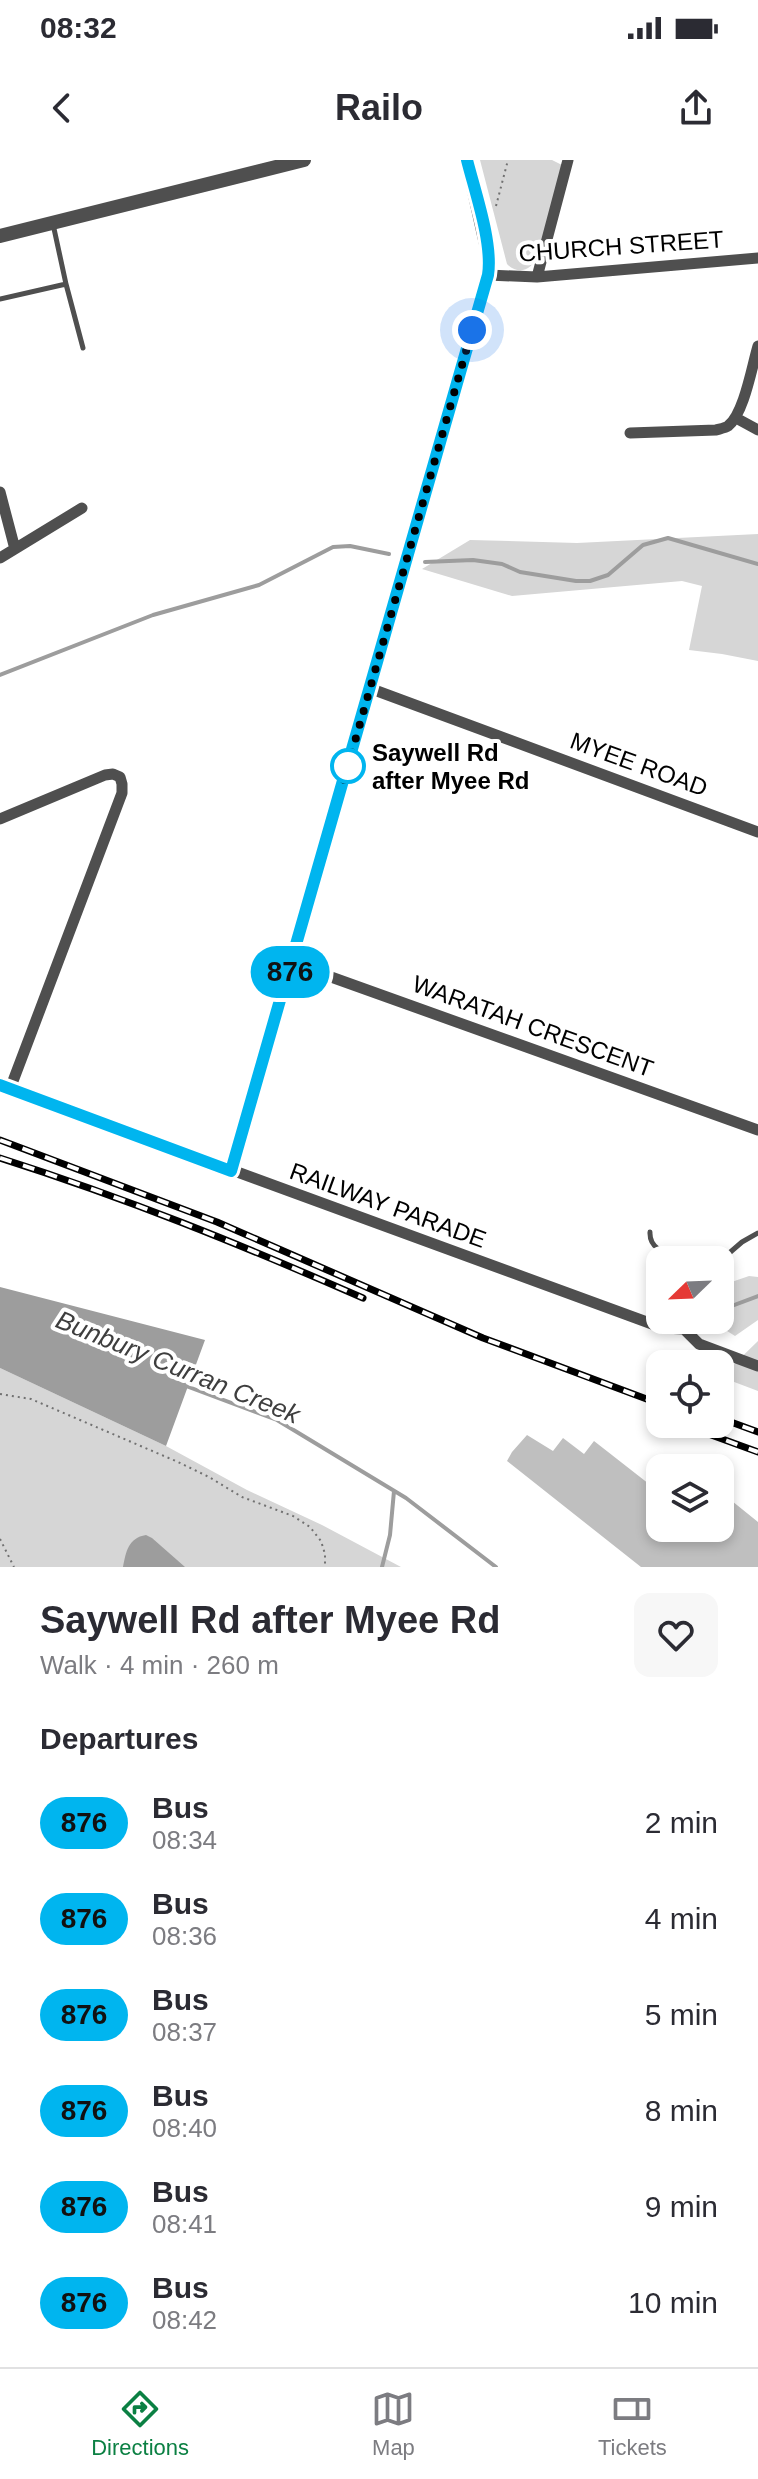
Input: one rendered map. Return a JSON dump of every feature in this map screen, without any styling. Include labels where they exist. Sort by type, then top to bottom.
[{"type":"street","points":[[0,236],[304,160]]},
{"type":"street","points":[[231,1171],[488,275],[486,238],[467,160]]},
{"type":"street","points":[[537,277],[568,160]]},
{"type":"street","name":"CHURCH STREET","points":[[488,275],[537,277],[758,258]]},
{"type":"street","points":[[630,433],[727,427],[736,418],[758,346]]},
{"type":"street","points":[[736,418],[758,430]]},
{"type":"street","points":[[0,492],[15,549]]},
{"type":"street","points":[[0,558],[82,508]]},
{"type":"street","name":"MYEE ROAD","points":[[369,688],[758,832]]},
{"type":"street","points":[[0,819],[105,775],[120,777],[122,793],[5,1087]]},
{"type":"street","name":"WARATAH CRESCENT","points":[[292,963],[758,1130]]},
{"type":"street","name":"RAILWAY PARADE","points":[[5,1087],[646,1322]]},
{"type":"street","name":"RAILWAY PARADE","points":[[689,1334],[699,1344],[758,1366]]},
{"type":"lane","points":[[52,223],[83,348]]},
{"type":"lane","points":[[0,299],[66,284]]},
{"type":"lane","points":[[650,1232],[649,1240],[653,1246]]},
{"type":"lane","points":[[734,1249],[758,1233]]},
{"type":"path","points":[[496,206],[508,160]]},
{"type":"path","points":[[0,1394],[31,1399],[188,1467],[242,1497],[293,1516],[310,1527],[321,1541],[325,1567]]},
{"type":"path","points":[[0,1539],[14,1567]]},
{"type":"shaded area","points":[[480,160],[552,160],[564,166],[538,255],[525,270],[516,270],[507,264]]},
{"type":"shaded area","points":[[758,534],[758,661],[689,650],[702,586],[682,581],[512,596],[422,569],[470,540],[577,543]]},
{"type":"shaded area","points":[[749,1276],[758,1277],[758,1320],[735,1336],[732,1334],[734,1281]]},
{"type":"shaded area","points":[[758,1341],[758,1391],[734,1382],[734,1364]]},
{"type":"shaded area","points":[[0,1368],[166,1446],[401,1567],[0,1567]]},
{"type":"water","points":[[0,1287],[205,1340],[166,1446],[0,1368]]},
{"type":"water","points":[[146,1535],[185,1567],[123,1567],[132,1542]]},
{"type":"building","points":[[527,1435],[553,1451],[563,1438],[584,1454],[594,1441],[646,1482],[646,1542],[734,1542],[734,1503],[758,1522],[758,1567],[641,1567],[507,1461]]},
{"type":"waterway","points":[[425,562],[473,560],[502,564],[520,572],[590,581],[608,575],[643,545],[668,538],[758,564]]},
{"type":"waterway","points":[[0,675],[153,615],[259,585],[333,547],[350,546],[389,554]]},
{"type":"waterway","points":[[734,1305],[758,1296]]},
{"type":"waterway","name":"Bunbury Curran Creek","points":[[186,1386],[277,1420],[406,1498],[496,1567]]},
{"type":"waterway","points":[[382,1567],[390,1535],[394,1491]]},
{"type":"railway","points":[[0,1140],[217,1222],[483,1338],[646,1399]]},
{"type":"railway","points":[[0,1158],[183,1223],[363,1298]]},
{"type":"railway","points":[[734,1423],[758,1432]]},
{"type":"railway","points":[[720,1438],[758,1452]]},
{"type":"bus line","name":"876","points":[[0,1085],[231,1171],[488,275],[486,238],[467,160]]},
{"type":"place","name":"Saywell Rd after Myee Rd","points":[[348,766]]},
{"type":"route","points":[[348,766],[344,780],[472,330]]}]
